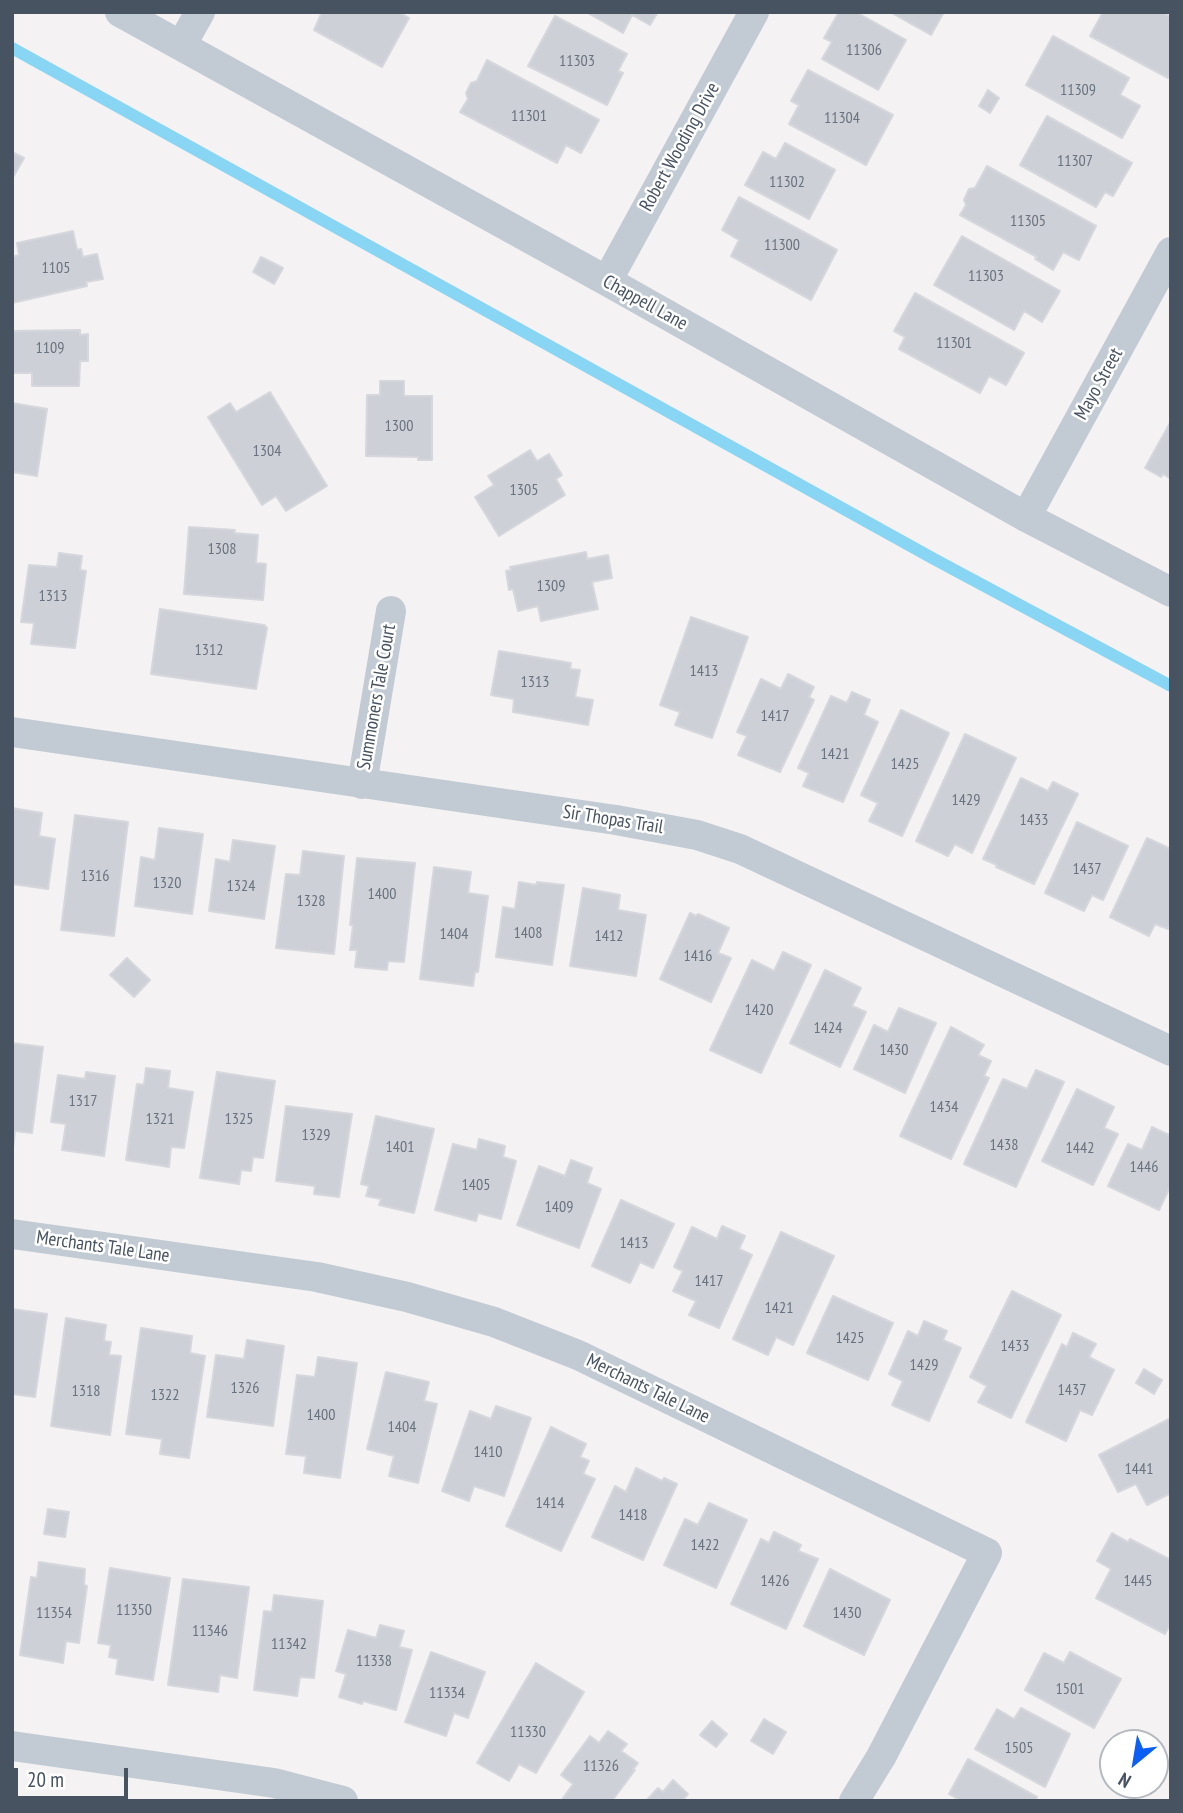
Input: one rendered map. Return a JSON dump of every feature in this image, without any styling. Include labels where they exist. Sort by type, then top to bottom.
[{"type":"street","name":"Chappell Lane","points":[[120,12],[607,281],[1026,517],[1171,593]]},
{"type":"street","points":[[181,46],[200,12]]},
{"type":"street","name":"Robert Wooding Drive","points":[[607,281],[754,12]]},
{"type":"street","name":"Mayo Street","points":[[1026,517],[1171,252]]},
{"type":"street","name":"Summoners Tale Court","points":[[362,783],[391,611]]},
{"type":"street","name":"Sir Thopas Trail","points":[[12,732],[662,827],[708,838],[740,849],[1171,1051]]},
{"type":"street","name":"Merchants Tale Lane","points":[[12,1234],[317,1277],[407,1297],[494,1322],[578,1355],[987,1553],[881,1757],[854,1801]]},
{"type":"street","points":[[12,1746],[274,1783],[343,1801]]},
{"type":"building","points":[[322,12],[399,12],[409,18],[382,67],[314,30]]},
{"type":"building","points":[[586,12],[658,12],[650,25],[632,15],[623,33]]},
{"type":"building","points":[[839,12],[856,12],[906,40],[878,90],[822,59],[832,42],[824,38]]},
{"type":"building","points":[[890,12],[944,12],[931,35]]},
{"type":"building","points":[[1103,12],[1162,12],[1171,17],[1171,73],[1168,78],[1090,36]]},
{"type":"building","points":[[555,16],[627,54],[618,71],[623,73],[607,105],[528,66]]},
{"type":"building","points":[[1053,36],[1129,78],[1120,95],[1140,106],[1122,138],[1026,85]]},
{"type":"building","points":[[487,60],[599,120],[581,153],[566,145],[557,163],[460,112],[468,99],[466,93],[471,83],[477,81]]},
{"type":"building","points":[[808,70],[893,115],[866,165],[789,124],[799,105],[791,101]]},
{"type":"building","points":[[988,90],[999,98],[990,113],[979,106]]},
{"type":"building","points":[[1047,116],[1132,163],[1113,196],[1105,192],[1096,207],[1020,165]]},
{"type":"building","points":[[785,143],[835,170],[809,219],[745,185],[763,152],[776,159]]},
{"type":"building","points":[[12,152],[24,158],[12,179]]},
{"type":"building","points":[[987,166],[1096,226],[1079,260],[1063,252],[1053,270],[1035,259],[1037,257],[960,215],[966,205],[964,200],[969,189],[975,188]]},
{"type":"building","points":[[739,197],[837,250],[811,300],[731,256],[739,240],[722,230]]},
{"type":"building","points":[[73,231],[77,250],[81,249],[83,257],[97,254],[103,279],[86,282],[87,286],[12,303],[12,257],[19,255],[17,243]]},
{"type":"building","points":[[962,236],[1060,291],[1042,322],[1024,311],[1014,330],[934,285]]},
{"type":"building","points":[[261,257],[283,268],[274,284],[253,272]]},
{"type":"building","points":[[915,293],[1024,353],[1006,385],[989,376],[980,393],[899,349],[905,337],[894,331]]},
{"type":"building","points":[[80,330],[80,335],[88,334],[88,361],[80,361],[79,386],[32,386],[32,373],[12,373],[12,331]]},
{"type":"building","points":[[380,381],[404,381],[404,396],[432,396],[432,460],[418,460],[418,457],[366,456],[367,395],[380,395]]},
{"type":"building","points":[[270,392],[327,486],[286,511],[276,496],[262,505],[208,417],[230,403],[236,412]]},
{"type":"building","points":[[12,403],[47,409],[37,476],[12,472]]},
{"type":"building","points":[[1171,421],[1171,479],[1145,468]]},
{"type":"building","points":[[530,450],[537,461],[549,454],[562,475],[556,479],[565,495],[499,536],[475,497],[494,485],[488,476]]},
{"type":"building","points":[[189,527],[235,530],[234,533],[258,535],[256,563],[266,564],[263,600],[184,594]]},
{"type":"building","points":[[586,552],[587,559],[608,555],[612,578],[592,582],[598,609],[541,621],[538,606],[518,611],[513,589],[509,590],[506,571],[511,570],[510,567]]},
{"type":"building","points":[[59,553],[82,556],[80,570],[86,571],[75,648],[31,644],[34,623],[21,622],[29,565],[57,567]]},
{"type":"building","points":[[160,609],[264,625],[267,628],[256,689],[151,674]]},
{"type":"building","points":[[691,617],[748,637],[712,738],[675,725],[680,712],[660,705]]},
{"type":"building","points":[[499,651],[571,663],[570,669],[580,670],[575,697],[593,700],[588,725],[513,712],[514,699],[491,695]]},
{"type":"building","points":[[788,674],[814,687],[809,697],[814,700],[780,772],[738,755],[747,736],[737,732],[761,679],[781,689]]},
{"type":"building","points":[[852,692],[870,700],[864,715],[878,722],[843,802],[803,786],[809,773],[798,768],[831,696],[847,703]]},
{"type":"building","points":[[901,710],[949,733],[902,836],[869,821],[878,803],[861,795]]},
{"type":"building","points":[[965,734],[1016,758],[972,853],[955,844],[948,856],[916,841]]},
{"type":"building","points":[[1021,778],[1048,791],[1053,782],[1078,794],[1034,884],[983,859]]},
{"type":"building","points":[[12,808],[42,813],[39,836],[55,839],[48,889],[12,884]]},
{"type":"building","points":[[75,815],[128,822],[114,936],[61,930]]},
{"type":"building","points":[[1077,822],[1128,846],[1103,900],[1092,895],[1084,911],[1045,893]]},
{"type":"building","points":[[159,828],[203,834],[192,914],[135,906],[141,857],[155,860]]},
{"type":"building","points":[[1147,838],[1171,849],[1171,923],[1168,929],[1155,924],[1149,936],[1110,917]]},
{"type":"building","points":[[233,840],[275,846],[264,919],[209,911],[216,859],[230,862]]},
{"type":"building","points":[[303,851],[344,856],[334,954],[276,948],[286,874],[300,875]]},
{"type":"building","points":[[357,858],[415,863],[404,962],[388,961],[387,970],[355,967],[357,950],[350,950]]},
{"type":"building","points":[[434,867],[471,872],[468,893],[488,896],[478,972],[475,972],[473,986],[420,979]]},
{"type":"building","points":[[519,882],[564,885],[552,965],[496,957],[503,907],[515,909]]},
{"type":"building","points":[[583,888],[620,895],[618,910],[646,915],[636,976],[570,966]]},
{"type":"building","points":[[690,913],[729,928],[718,953],[731,958],[711,1002],[660,979]]},
{"type":"building","points":[[783,952],[811,965],[761,1073],[710,1050],[752,960],[774,971]]},
{"type":"building","points":[[127,958],[150,980],[134,997],[110,975]]},
{"type":"building","points":[[825,970],[861,988],[852,1006],[866,1012],[840,1067],[790,1043]]},
{"type":"building","points":[[899,1008],[936,1023],[905,1093],[854,1069],[874,1025],[888,1032]]},
{"type":"building","points":[[951,1027],[984,1045],[978,1055],[991,1061],[984,1076],[989,1078],[951,1159],[900,1136]]},
{"type":"building","points":[[12,1043],[43,1047],[32,1133],[15,1131],[13,1148]]},
{"type":"building","points":[[146,1068],[170,1071],[168,1088],[193,1092],[184,1148],[171,1147],[169,1167],[126,1160],[137,1084],[144,1085]]},
{"type":"building","points":[[1036,1070],[1064,1082],[1016,1187],[964,1164],[1003,1079],[1027,1089]]},
{"type":"building","points":[[86,1072],[115,1076],[104,1156],[62,1150],[66,1124],[51,1122],[58,1075],[85,1079]]},
{"type":"building","points":[[217,1072],[275,1081],[263,1158],[253,1157],[251,1171],[241,1170],[239,1184],[200,1178]]},
{"type":"building","points":[[1077,1089],[1114,1107],[1104,1128],[1118,1134],[1093,1185],[1042,1161]]},
{"type":"building","points":[[286,1106],[352,1114],[339,1197],[314,1194],[315,1186],[276,1181]]},
{"type":"building","points":[[376,1116],[434,1129],[414,1213],[379,1205],[381,1199],[366,1196],[369,1186],[361,1184]]},
{"type":"building","points":[[1152,1127],[1169,1135],[1171,1131],[1171,1185],[1159,1210],[1108,1186],[1128,1144],[1142,1150]]},
{"type":"building","points":[[479,1139],[505,1146],[503,1157],[516,1161],[501,1219],[478,1213],[476,1221],[435,1210],[453,1144],[477,1150]]},
{"type":"building","points":[[571,1160],[592,1168],[587,1183],[601,1189],[579,1248],[517,1225],[539,1166],[565,1176]]},
{"type":"building","points":[[621,1200],[674,1224],[653,1268],[640,1262],[630,1283],[592,1266]]},
{"type":"building","points":[[722,1226],[745,1236],[739,1249],[752,1255],[719,1328],[689,1315],[696,1301],[673,1291],[683,1271],[674,1267],[692,1227],[717,1239]]},
{"type":"building","points":[[781,1232],[834,1256],[793,1345],[776,1337],[768,1355],[733,1339]]},
{"type":"building","points":[[1012,1291],[1061,1315],[1011,1418],[978,1402],[987,1386],[970,1377]]},
{"type":"building","points":[[833,1296],[893,1323],[868,1380],[807,1353]]},
{"type":"building","points":[[12,1309],[47,1314],[35,1397],[12,1394]]},
{"type":"building","points":[[66,1318],[106,1325],[104,1341],[111,1342],[109,1355],[121,1356],[110,1435],[51,1426]]},
{"type":"building","points":[[924,1321],[947,1331],[943,1340],[961,1348],[929,1421],[892,1405],[903,1381],[889,1374],[908,1331],[918,1336]]},
{"type":"building","points":[[141,1328],[192,1336],[190,1353],[205,1356],[189,1458],[160,1454],[162,1439],[126,1434]]},
{"type":"building","points":[[1073,1333],[1096,1344],[1089,1357],[1114,1370],[1092,1415],[1080,1410],[1066,1441],[1026,1422],[1062,1344],[1067,1347]]},
{"type":"building","points":[[247,1340],[284,1346],[273,1426],[207,1417],[216,1355],[244,1359]]},
{"type":"building","points":[[318,1357],[357,1363],[340,1478],[304,1473],[306,1456],[286,1454],[297,1375],[315,1377]]},
{"type":"building","points":[[1144,1369],[1162,1380],[1154,1394],[1136,1383]]},
{"type":"building","points":[[386,1372],[429,1382],[424,1401],[437,1404],[418,1483],[389,1476],[394,1456],[367,1449]]},
{"type":"building","points":[[496,1406],[531,1418],[504,1496],[474,1486],[469,1501],[442,1491],[470,1411],[491,1419]]},
{"type":"building","points":[[1171,1418],[1171,1493],[1147,1505],[1136,1484],[1118,1492],[1099,1455]]},
{"type":"building","points":[[551,1427],[586,1444],[580,1457],[589,1461],[583,1474],[595,1479],[561,1551],[506,1526]]},
{"type":"building","points":[[636,1468],[662,1481],[664,1478],[677,1484],[643,1560],[592,1537],[615,1486],[626,1492]]},
{"type":"building","points":[[709,1503],[747,1520],[716,1588],[664,1565],[685,1519],[698,1525]]},
{"type":"building","points":[[48,1509],[69,1512],[65,1537],[44,1534]]},
{"type":"building","points":[[774,1532],[801,1545],[798,1551],[818,1559],[786,1629],[731,1604],[761,1539],[769,1543]]},
{"type":"building","points":[[1112,1533],[1171,1560],[1171,1623],[1165,1634],[1096,1598],[1111,1569],[1097,1561]]},
{"type":"building","points":[[39,1562],[85,1569],[84,1585],[87,1586],[79,1643],[66,1641],[63,1663],[20,1655],[31,1577],[37,1578]]},
{"type":"building","points":[[110,1568],[170,1578],[153,1680],[116,1674],[118,1659],[109,1657],[111,1645],[98,1643]]},
{"type":"building","points":[[830,1569],[890,1600],[864,1655],[804,1626]]},
{"type":"building","points":[[183,1579],[249,1587],[237,1678],[220,1675],[218,1692],[168,1685]]},
{"type":"building","points":[[274,1595],[323,1601],[314,1678],[300,1677],[297,1696],[254,1690],[264,1611],[272,1612]]},
{"type":"building","points":[[380,1625],[404,1631],[399,1647],[412,1650],[396,1710],[339,1697],[346,1674],[336,1671],[348,1630],[376,1638]]},
{"type":"building","points":[[431,1652],[485,1672],[468,1718],[454,1713],[446,1736],[405,1722]]},
{"type":"building","points":[[1070,1652],[1121,1679],[1094,1728],[1025,1690],[1044,1653],[1064,1663]]},
{"type":"building","points":[[536,1663],[584,1692],[536,1773],[519,1764],[509,1781],[477,1763]]},
{"type":"building","points":[[1021,1708],[1070,1734],[1045,1787],[975,1749],[997,1709],[1014,1719]]},
{"type":"building","points":[[764,1719],[786,1732],[773,1754],[751,1741]]},
{"type":"building","points":[[712,1721],[727,1734],[716,1747],[700,1735]]},
{"type":"building","points":[[608,1731],[627,1744],[621,1751],[638,1763],[633,1769],[635,1770],[612,1801],[561,1801],[573,1784],[561,1775],[590,1736],[599,1743]]},
{"type":"building","points":[[968,1759],[1037,1797],[1035,1801],[961,1801],[949,1794]]},
{"type":"building","points":[[673,1780],[688,1794],[682,1801],[646,1801],[658,1788],[663,1792]]},
{"type":"waterway","points":[[12,48],[934,559],[1171,686]]}]
